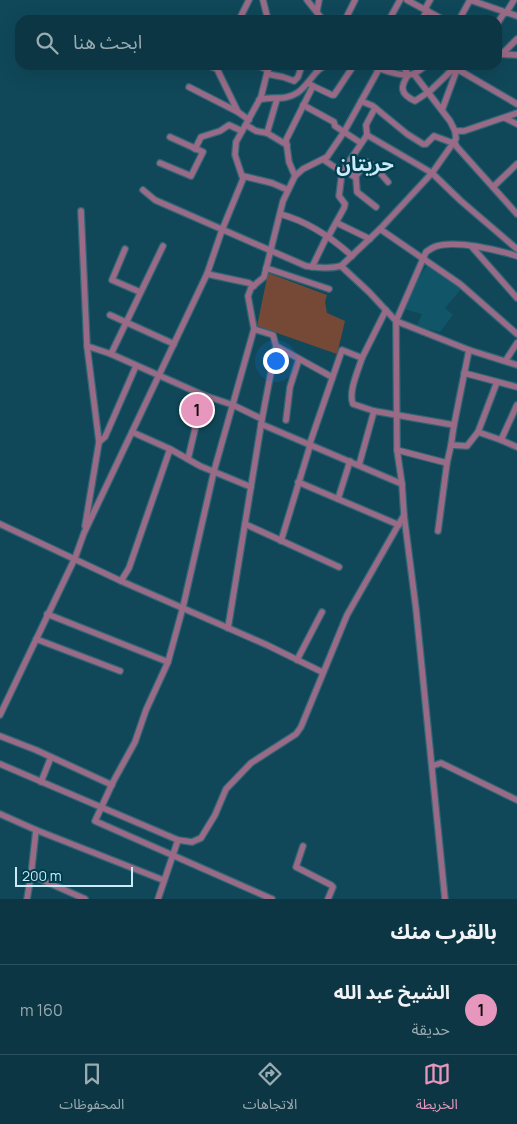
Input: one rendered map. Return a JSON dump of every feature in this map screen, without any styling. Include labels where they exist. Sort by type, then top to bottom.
[{"type":"street","points":[[241,15],[248,0]]},
{"type":"street","points":[[263,0],[267,15]]},
{"type":"street","points":[[307,0],[319,15]]},
{"type":"street","points":[[316,11],[319,0]]},
{"type":"street","points":[[348,15],[355,0]]},
{"type":"street","points":[[392,15],[400,0]]},
{"type":"street","points":[[407,0],[435,15]]},
{"type":"street","points":[[424,15],[430,0]]},
{"type":"street","points":[[462,15],[470,0],[517,16]]},
{"type":"street","points":[[502,17],[514,0]]},
{"type":"street","points":[[502,52],[517,39]]},
{"type":"street","points":[[502,54],[517,55]]},
{"type":"street","points":[[217,70],[238,112]]},
{"type":"street","points":[[0,715],[207,274],[222,230],[242,182],[243,176],[235,155],[236,142],[259,100],[268,70],[294,82],[300,70]]},
{"type":"street","points":[[295,176],[289,162],[286,140],[303,105],[310,84],[320,70]]},
{"type":"street","points":[[310,84],[334,95],[351,70]]},
{"type":"street","points":[[272,899],[95,821],[135,742],[146,710],[168,662],[183,607],[214,471],[254,329],[248,296],[254,286],[264,276],[288,190],[295,176],[303,169],[324,160],[344,132],[378,70]]},
{"type":"street","points":[[385,70],[411,74]]},
{"type":"street","points":[[143,190],[155,200],[270,251],[312,267],[334,268],[342,266],[380,229],[432,173],[453,142],[455,131],[442,110],[407,70]]},
{"type":"street","points":[[418,70],[411,74],[402,84],[404,94],[414,100],[428,92],[455,70]]},
{"type":"street","points":[[442,110],[456,70]]},
{"type":"street","points":[[458,70],[517,104]]},
{"type":"street","points":[[259,100],[289,97],[310,84]]},
{"type":"street","points":[[189,87],[238,112],[256,131],[267,133],[287,145]]},
{"type":"street","points":[[267,133],[277,99]]},
{"type":"street","points":[[361,101],[375,108],[407,134],[423,144],[426,144],[434,136],[453,142],[517,214]]},
{"type":"street","points":[[303,105],[334,122],[335,126],[361,143]]},
{"type":"street","points":[[312,267],[327,237],[337,223],[345,204],[339,196],[343,171],[367,135],[366,125],[375,108]]},
{"type":"street","points":[[455,131],[464,131],[517,113]]},
{"type":"street","points":[[505,118],[517,124]]},
{"type":"street","points":[[194,149],[201,137],[220,131],[229,125],[242,131]]},
{"type":"street","points":[[367,135],[432,173],[517,249]]},
{"type":"street","points":[[160,163],[191,176],[203,152],[170,137]]},
{"type":"street","points":[[324,160],[355,177],[357,180],[357,192],[376,207]]},
{"type":"street","points":[[355,177],[367,162],[375,167],[388,182]]},
{"type":"street","points":[[494,187],[517,164]]},
{"type":"street","points":[[243,176],[266,181],[288,190]]},
{"type":"street","points":[[81,211],[87,346],[99,442],[84,533]]},
{"type":"street","points":[[280,214],[290,216],[327,237],[352,256]]},
{"type":"street","points":[[337,223],[370,239]]},
{"type":"street","points":[[380,229],[460,284],[517,334]]},
{"type":"street","points":[[445,899],[415,599],[397,450],[396,322],[426,252],[436,246],[450,245],[494,249],[517,256]]},
{"type":"street","points":[[111,354],[163,246]]},
{"type":"street","points":[[472,247],[517,298]]},
{"type":"street","points":[[125,250],[112,280],[140,292]]},
{"type":"street","points":[[342,266],[396,322],[469,350],[517,364]]},
{"type":"street","points":[[266,268],[329,289]]},
{"type":"street","points":[[207,274],[249,283],[254,286]]},
{"type":"street","points":[[386,310],[362,358],[351,400],[353,404],[374,411],[454,425]]},
{"type":"street","points":[[110,315],[174,344]]},
{"type":"street","points":[[228,628],[276,346],[273,335],[254,329]]},
{"type":"street","points":[[506,360],[517,343]]},
{"type":"street","points":[[87,346],[111,354],[203,395],[233,405],[262,421],[402,484]]},
{"type":"street","points":[[276,346],[332,377]]},
{"type":"street","points":[[281,542],[310,443],[342,350],[362,358]]},
{"type":"street","points":[[438,531],[447,463],[469,350]]},
{"type":"street","points":[[286,420],[290,389],[299,359]]},
{"type":"street","points":[[99,442],[105,437],[136,366]]},
{"type":"street","points":[[464,373],[517,387]]},
{"type":"street","points":[[451,444],[467,446],[478,432],[497,382]]},
{"type":"street","points":[[188,459],[203,395]]},
{"type":"street","points":[[501,440],[516,409]]},
{"type":"street","points":[[359,465],[374,411]]},
{"type":"street","points":[[132,432],[251,487]]},
{"type":"street","points":[[478,432],[517,447]]},
{"type":"street","points":[[121,581],[129,568],[170,449]]},
{"type":"street","points":[[397,450],[447,463]]},
{"type":"street","points":[[338,499],[350,461]]},
{"type":"street","points":[[298,482],[399,525]]},
{"type":"street","points":[[0,764],[178,840],[192,842],[202,838],[216,815],[226,789],[251,763],[296,734],[301,727],[347,615],[404,515]]},
{"type":"street","points":[[0,524],[322,672]]},
{"type":"street","points":[[245,524],[338,567]]},
{"type":"street","points":[[297,660],[322,612]]},
{"type":"street","points":[[47,614],[168,662]]},
{"type":"street","points":[[36,639],[120,672]]},
{"type":"street","points":[[0,736],[112,785]]},
{"type":"street","points":[[41,782],[50,757]]},
{"type":"street","points":[[432,766],[441,763],[517,800]]},
{"type":"street","points":[[0,814],[163,880]]},
{"type":"street","points":[[27,899],[36,830]]},
{"type":"street","points":[[158,899],[178,840]]},
{"type":"street","points":[[303,846],[296,866],[333,887],[328,899]]},
{"type":"street","points":[[31,875],[85,899]]},
{"type":"shaded area","points":[[427,265],[461,289],[445,308],[453,315],[440,332],[417,326],[422,314],[404,309],[413,287]]},
{"type":"shaded area","points":[[268,273],[327,295],[325,302],[327,313],[345,321],[337,354],[257,326]]},
{"type":"place","name":"الشيخ عبد الله","points":[[197,410]]},
{"type":"district","name":"حريتان","points":[[365,163]]}]
